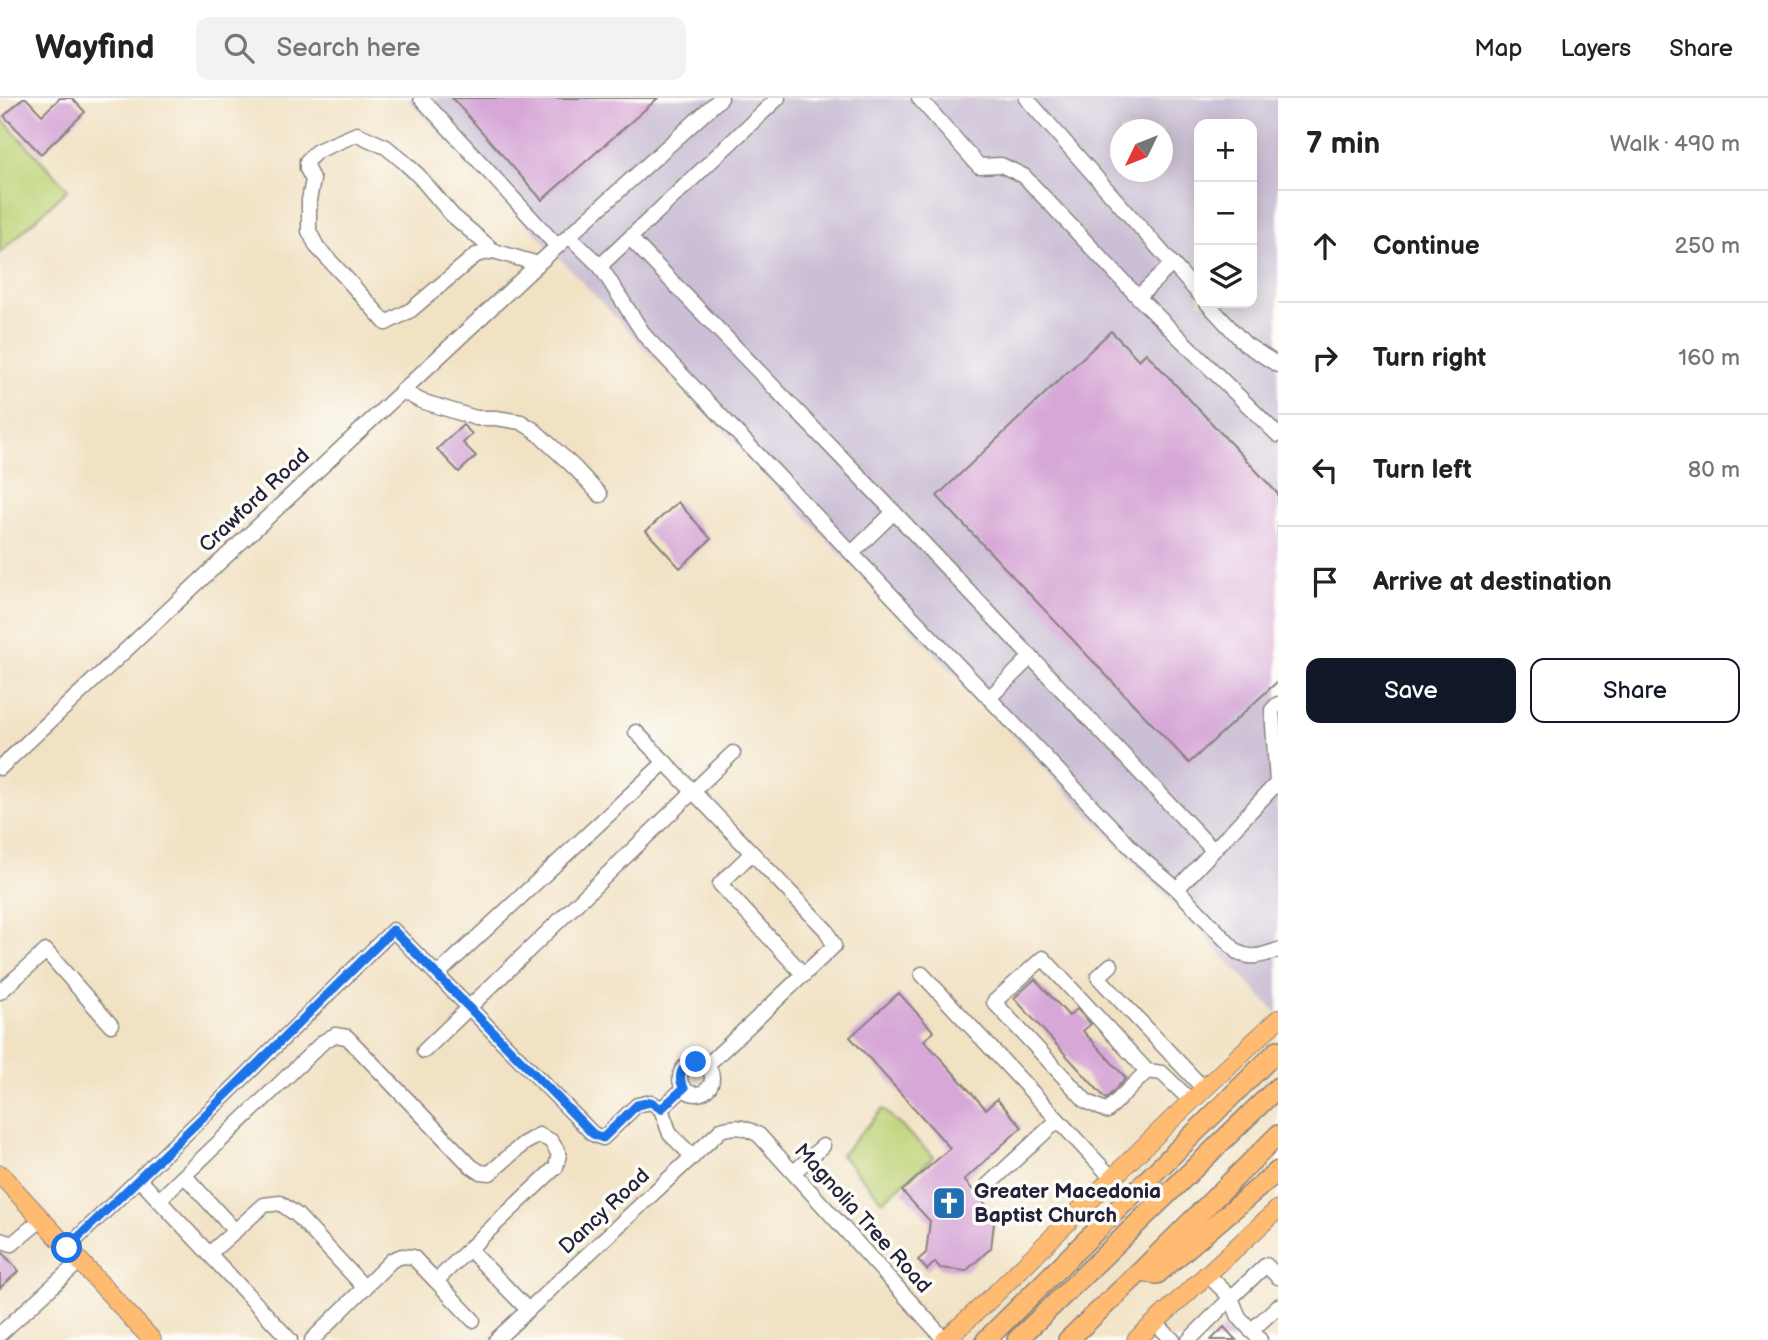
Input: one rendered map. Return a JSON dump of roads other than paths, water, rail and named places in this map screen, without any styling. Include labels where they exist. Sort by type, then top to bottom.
[{"type":"highway","points":[[986,1340],[1278,1050]]},
{"type":"highway","points":[[1017,1340],[1278,1087]]},
{"type":"highway","points":[[1068,1340],[1278,1135]]},
{"type":"highway","points":[[1141,1271],[1157,1273],[1278,1171]]},
{"type":"main road","points":[[945,1340],[1278,1019]]},
{"type":"main road","points":[[0,1174],[152,1340]]},
{"type":"main road","points":[[1136,1340],[1207,1273],[1275,1217]]},
{"type":"street","points":[[421,98],[557,246]]},
{"type":"street","name":"Crawford Road","points":[[0,768],[557,246],[721,98]]},
{"type":"street","points":[[600,266],[778,98]]},
{"type":"street","points":[[919,98],[979,166],[1001,165],[1024,176],[1138,297],[1278,435]]},
{"type":"street","points":[[1026,98],[1194,288]]},
{"type":"street","points":[[494,251],[475,255],[411,310],[386,323],[317,247],[309,230],[309,200],[313,180],[307,169],[307,161],[317,151],[357,134],[386,147],[418,175],[452,215],[494,251],[538,264]]},
{"type":"street","points":[[569,236],[600,266],[645,336],[1142,859],[1177,889],[1237,952],[1252,958],[1278,950]]},
{"type":"street","points":[[631,239],[894,512],[1213,850]]},
{"type":"street","points":[[1138,297],[1172,264]]},
{"type":"street","points":[[1213,308],[1245,344],[1278,365]]},
{"type":"street","points":[[402,391],[421,401],[476,418],[521,422],[534,430],[600,495]]},
{"type":"street","points":[[852,553],[894,512]]},
{"type":"street","points":[[989,698],[1031,657]]},
{"type":"street","points":[[1177,889],[1277,783],[1272,710],[1278,704]]},
{"type":"street","points":[[636,732],[826,930],[834,946],[706,1066]]},
{"type":"street","points":[[424,1051],[733,753]]},
{"type":"street","points":[[437,975],[665,762]]},
{"type":"street","points":[[752,853],[720,884],[804,975]]},
{"type":"street","points":[[0,1334],[139,1179],[393,930],[593,1134],[603,1138],[637,1105],[651,1102],[661,1109],[670,1134],[693,1157]]},
{"type":"street","points":[[0,992],[46,951],[111,1025]]},
{"type":"street","points":[[1147,1072],[1107,1111],[1086,1101],[994,1002],[1043,958],[1147,1072],[1162,1073],[1198,1095]]},
{"type":"street","points":[[1111,965],[1098,977],[1198,1095]]},
{"type":"street","points":[[922,974],[1112,1178]]},
{"type":"street","points":[[159,1200],[323,1042],[335,1035],[347,1037],[471,1166],[480,1172],[490,1173],[523,1144],[539,1135],[551,1141],[559,1154],[556,1167],[436,1281]]},
{"type":"street","points":[[696,1062],[706,1066],[711,1074],[707,1088],[698,1093],[684,1088],[680,1079],[683,1068],[696,1062]]},
{"type":"street","points":[[661,1109],[684,1088]]},
{"type":"street","points":[[988,1185],[1058,1120]]},
{"type":"street","name":"Dancy Road","points":[[496,1340],[721,1130],[734,1126],[747,1128]]},
{"type":"street","name":"Magnolia Tree Road","points":[[747,1128],[760,1135],[945,1340]]},
{"type":"street","points":[[794,1172],[822,1146]]},
{"type":"street","points":[[185,1176],[235,1231]]},
{"type":"street","points":[[139,1179],[290,1340]]},
{"type":"street","points":[[209,1254],[264,1205],[280,1203],[297,1215],[365,1288]]},
{"type":"street","points":[[0,1240],[12,1244],[42,1219]]},
{"type":"street","points":[[469,1249],[528,1311]]},
{"type":"street","points":[[313,1340],[392,1260],[402,1256],[413,1257],[472,1320]]},
{"type":"street","points":[[1189,1340],[1266,1265],[1278,1277]]},
{"type":"street","points":[[1207,1273],[1231,1298],[1239,1317],[1256,1335],[1278,1306]]},
{"type":"street","points":[[1154,1322],[1173,1340]]},
{"type":"place","name":"Greater Macedonia Baptist Church","points":[[949,1203]]}]
